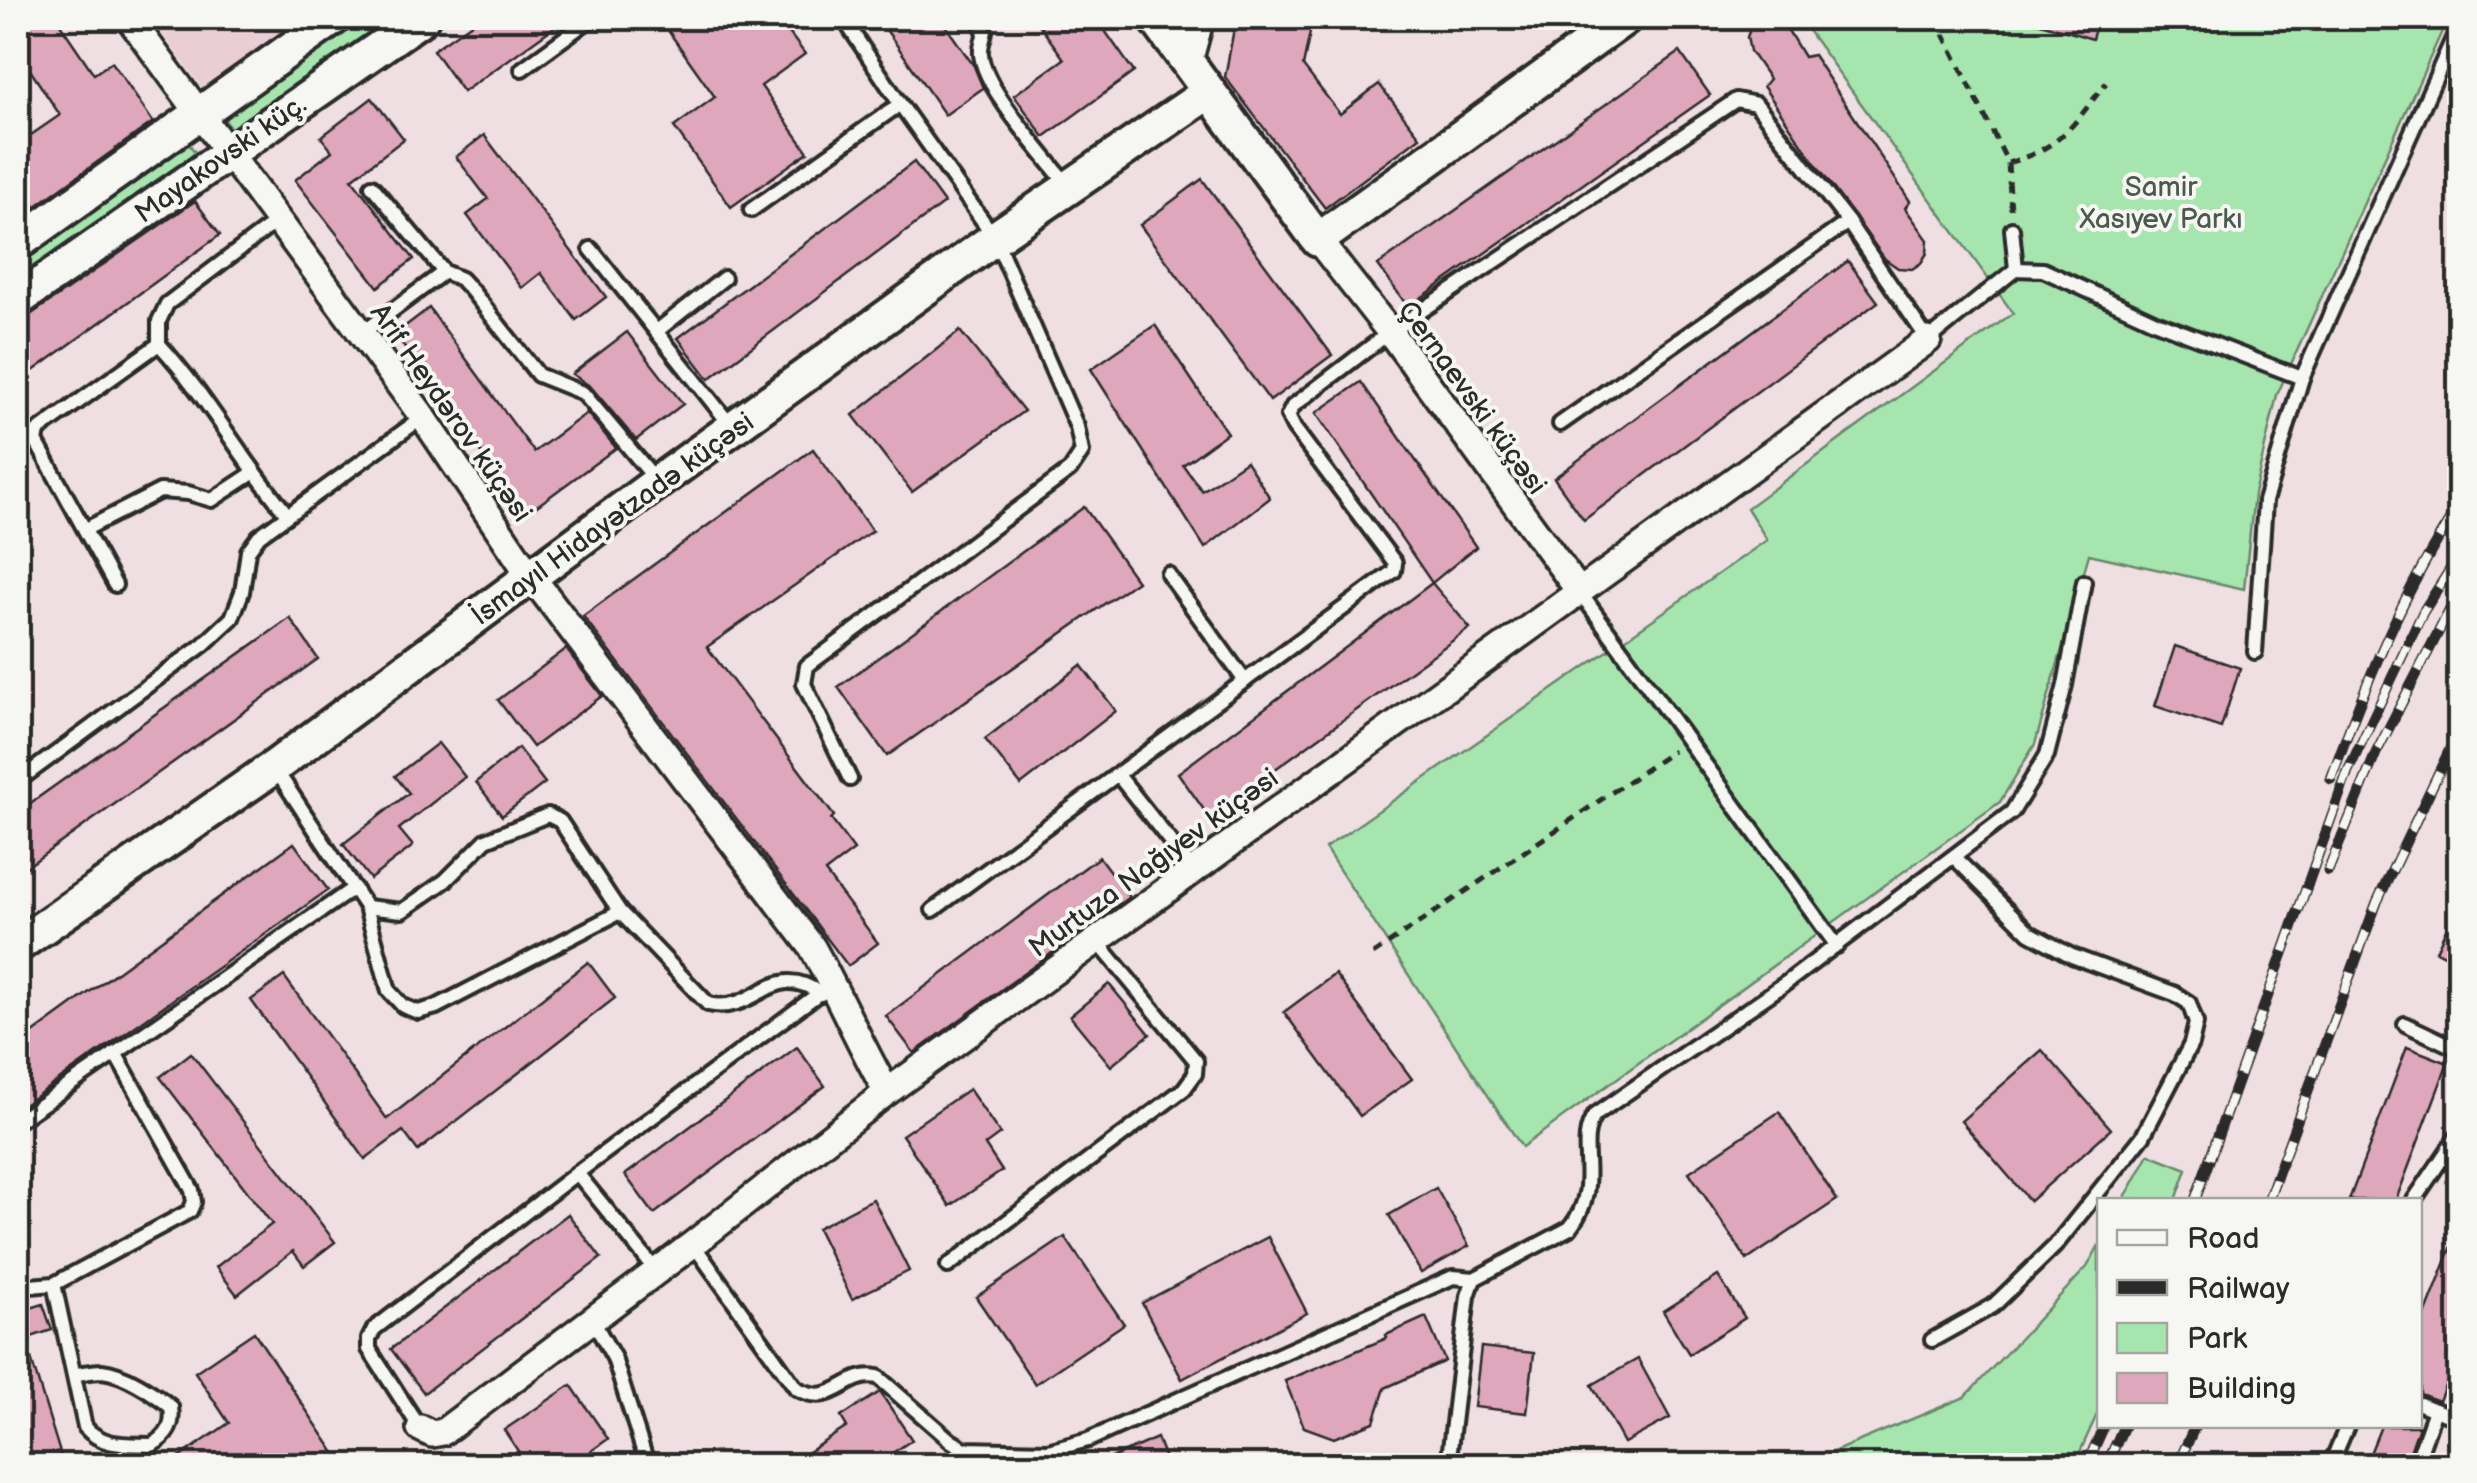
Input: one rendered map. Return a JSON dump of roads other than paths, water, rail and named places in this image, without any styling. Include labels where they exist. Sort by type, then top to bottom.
[{"type":"street","name":"Arif Heydərov küçəsi","points":[[129,18],[422,417],[531,576],[800,932],[827,988],[887,1092]]},
{"type":"street","name":"Mayakovski küç.","points":[[18,243],[334,18]]},
{"type":"street","name":"Mayakovski küç.","points":[[18,300],[422,18]]},
{"type":"street","points":[[1155,18],[1318,240],[1625,18]]},
{"type":"street","points":[[1189,62],[1201,18]]},
{"type":"street","name":"İsmayıl Hidayətzadə küçəsi","points":[[21,935],[274,768],[658,482],[995,238],[1208,92]]},
{"type":"street","name":"Çernaevski küçəsi","points":[[1318,240],[1579,591]]},
{"type":"street","name":"Murtuza Nağıyev küçəsi","points":[[420,1428],[432,1434],[443,1432],[657,1272],[887,1092],[1928,340]]},
{"type":"lane","points":[[522,69],[592,18]]},
{"type":"lane","points":[[843,18],[995,238],[1077,427],[1082,452],[1070,470],[807,666],[804,684],[850,778]]},
{"type":"lane","points":[[977,18],[985,31],[980,50],[982,60],[1000,98],[1070,188]]},
{"type":"lane","points":[[2256,652],[2265,501],[2302,378],[2460,23]]},
{"type":"lane","points":[[933,910],[1394,572],[1395,563],[1294,428],[1288,416],[1293,406],[1390,332],[1736,100],[1756,104],[1848,222],[1928,340],[2016,269],[2043,270],[2156,322],[2302,378]]},
{"type":"lane","points":[[751,210],[900,104]]},
{"type":"lane","points":[[372,186],[444,272],[472,290],[538,375],[583,394],[658,482]]},
{"type":"lane","points":[[277,220],[167,304],[159,321],[158,344],[186,374],[253,473],[287,514]]},
{"type":"lane","points":[[1560,424],[1848,222]]},
{"type":"lane","points":[[2012,230],[2016,269]]},
{"type":"lane","points":[[592,249],[734,429]]},
{"type":"lane","points":[[361,334],[444,272]]},
{"type":"lane","points":[[657,331],[724,278]]},
{"type":"lane","points":[[115,585],[36,441],[38,431],[158,344]]},
{"type":"lane","points":[[18,781],[203,644],[232,618],[242,592],[248,551],[259,536],[422,417]]},
{"type":"lane","points":[[86,529],[150,494],[170,490],[212,500],[253,473]]},
{"type":"lane","points":[[1168,574],[1245,681]]},
{"type":"lane","points":[[693,1244],[796,1388],[810,1396],[825,1396],[864,1376],[878,1377],[951,1441],[978,1451],[1048,1451],[1088,1440],[1453,1277],[1474,1279],[1570,1228],[1581,1214],[1590,1170],[1587,1126],[1595,1115],[1836,946],[2012,812],[2047,754],[2065,685],[2084,582]]},
{"type":"lane","points":[[1579,591],[1836,946]]},
{"type":"lane","points":[[274,768],[366,907],[389,992],[403,1006],[418,1012],[436,1007],[620,912]]},
{"type":"lane","points":[[1118,775],[1192,869]]},
{"type":"lane","points":[[366,907],[402,912],[445,881],[486,840],[548,815],[560,821],[620,912],[708,1004],[724,1007],[788,980],[827,988]]},
{"type":"lane","points":[[1932,1340],[1993,1306],[2055,1246],[2143,1136],[2191,1044],[2196,1023],[2189,1003],[2175,994],[2072,956],[2030,933],[1954,857]]},
{"type":"lane","points":[[18,1121],[354,888]]},
{"type":"lane","points":[[948,1266],[1184,1089],[1195,1074],[1196,1061],[1096,941]]},
{"type":"lane","points":[[420,1428],[369,1348],[374,1329],[577,1172],[827,988]]},
{"type":"lane","points":[[2405,1024],[2460,1050]]},
{"type":"lane","points":[[18,1287],[54,1284],[190,1211],[194,1202],[192,1190],[115,1053]]},
{"type":"lane","points":[[2415,1198],[2460,1132]]},
{"type":"lane","points":[[577,1172],[657,1272]]},
{"type":"lane","points":[[1448,1466],[1468,1296],[1474,1279]]},
{"type":"lane","points":[[54,1284],[85,1427],[93,1436],[112,1444],[152,1445],[168,1432],[173,1420],[171,1407],[160,1398],[111,1374],[76,1374]]},
{"type":"lane","points":[[592,1318],[614,1358],[648,1466]]},
{"type":"lane","points":[[2422,1405],[2460,1420]]},
{"type":"lane","points":[[2415,1466],[2435,1410]]},
{"type":"lane","points":[[2330,1466],[2346,1428]]},
{"type":"railway","points":[[2331,779],[2387,638],[2421,569],[2460,504]]},
{"type":"railway","points":[[2196,1198],[2348,771],[2423,612],[2460,554]]},
{"type":"railway","points":[[2328,871],[2376,753],[2460,590]]},
{"type":"railway","points":[[2269,1198],[2377,902],[2460,728]]},
{"type":"railway","points":[[2086,1466],[2103,1428]]},
{"type":"railway","points":[[2106,1466],[2123,1428]]},
{"type":"railway","points":[[2177,1466],[2194,1428]]},
{"type":"park label","name":"Samir Xasıyev Parkı","points":[[2161,202]]}]
